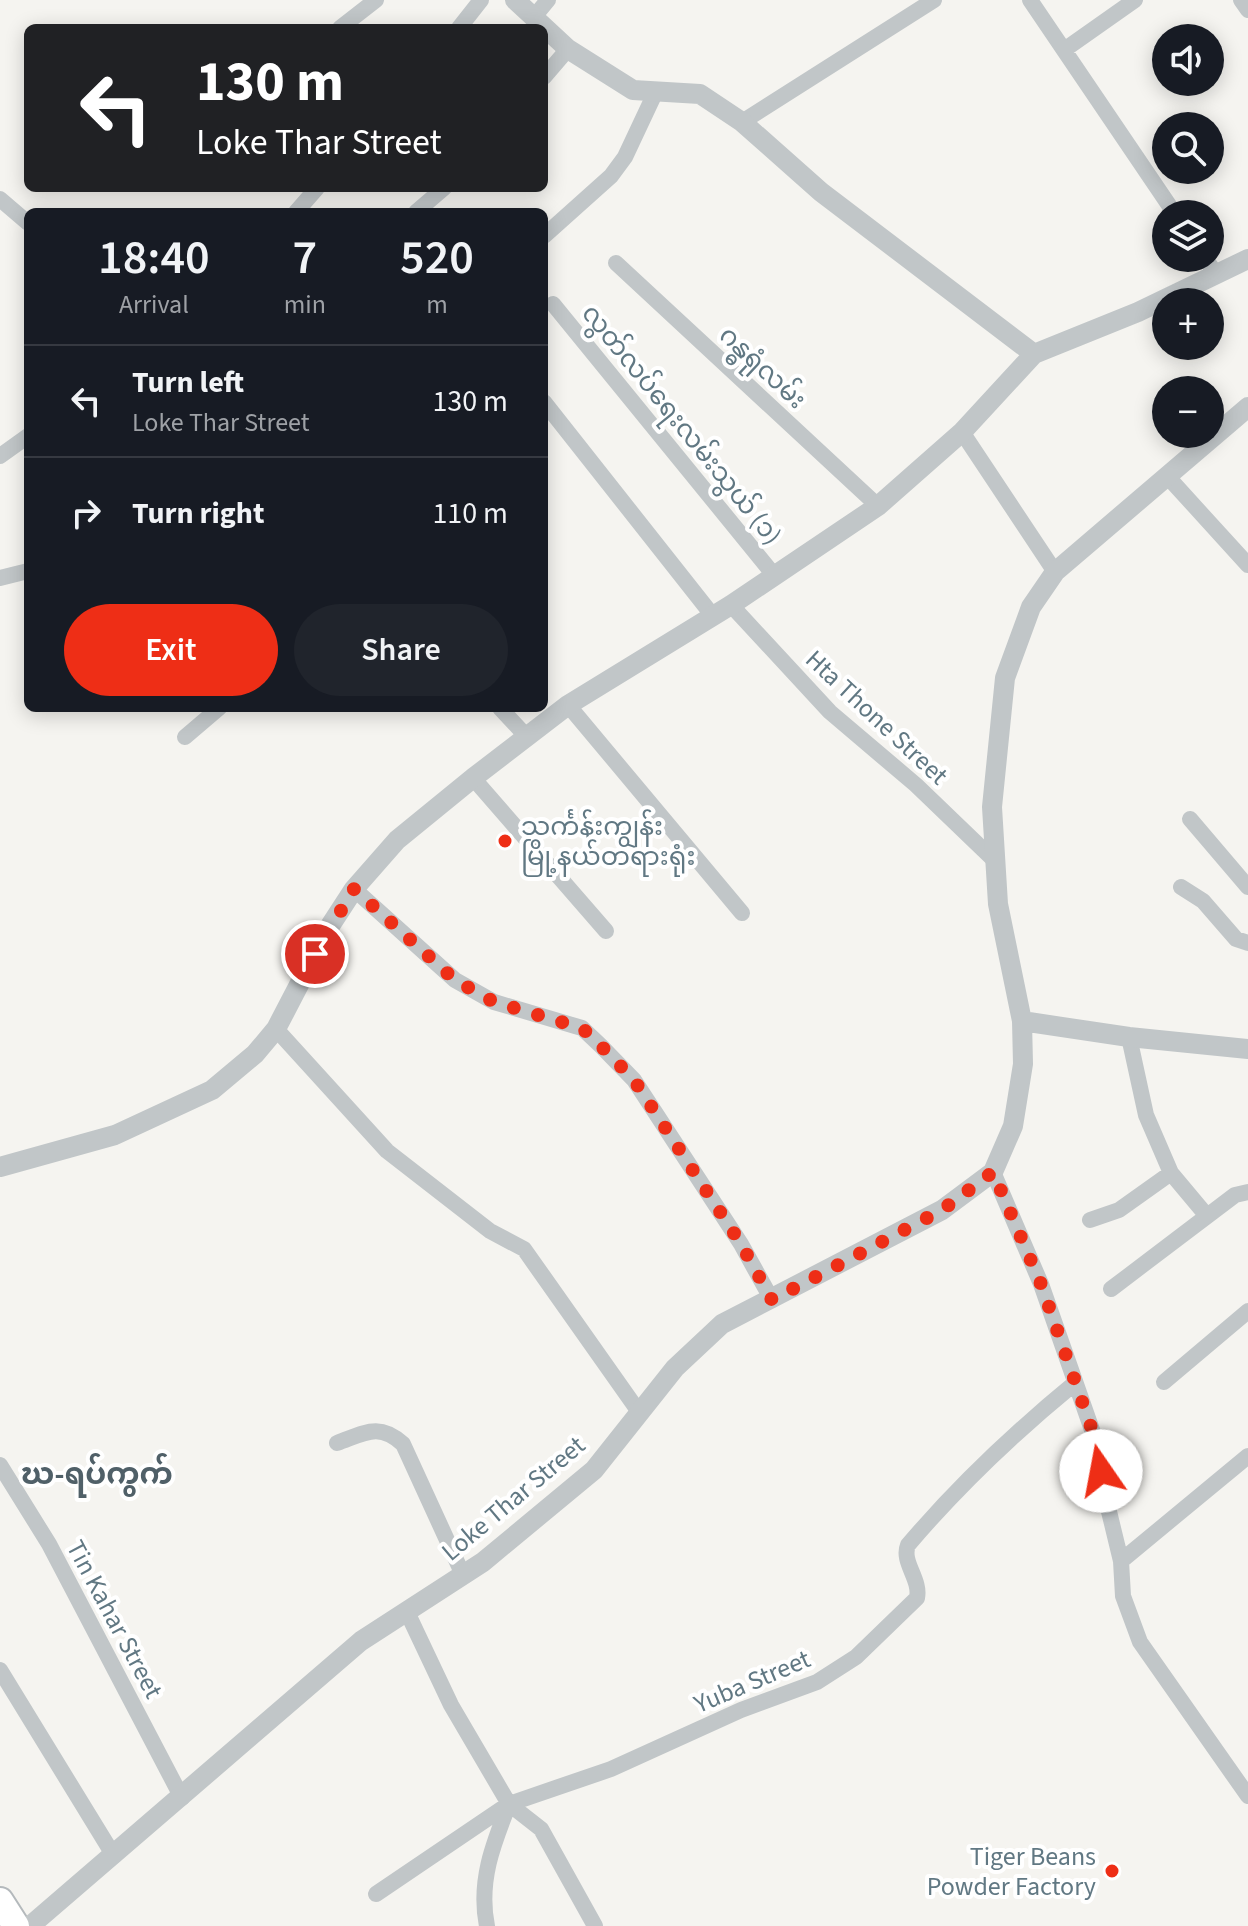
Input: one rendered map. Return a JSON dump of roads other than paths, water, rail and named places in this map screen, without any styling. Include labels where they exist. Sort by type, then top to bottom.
[{"type":"main road","points":[[0,1901],[16,1926]]},
{"type":"street","points":[[345,24],[376,0]]},
{"type":"street","points":[[462,24],[481,0]]},
{"type":"street","points":[[515,0],[541,24]]},
{"type":"street","points":[[534,17],[548,0]]},
{"type":"street","points":[[742,122],[934,0]]},
{"type":"street","points":[[1030,0],[1166,200]]},
{"type":"street","points":[[1064,50],[1135,0]]},
{"type":"street","points":[[1241,0],[1248,10]]},
{"type":"street","points":[[548,30],[568,49],[633,90],[700,94],[742,122],[821,192],[1034,354]]},
{"type":"street","points":[[548,72],[568,49]]},
{"type":"street","points":[[548,232],[611,176],[625,157],[656,91]]},
{"type":"street","points":[[300,208],[314,192]]},
{"type":"street","points":[[421,208],[439,192]]},
{"type":"street","points":[[0,199],[24,220]]},
{"type":"street","points":[[1224,263],[1248,259]]},
{"type":"street","name":"ဂန္ဓရုံလမ်း","points":[[616,263],[878,506]]},
{"type":"street","points":[[0,1167],[115,1135],[212,1090],[255,1054],[276,1029],[328,929],[354,889],[397,840],[568,705],[722,610],[878,506],[962,432],[1034,354],[1138,312],[1201,272]]},
{"type":"street","name":"လွတ်လပ်ရေးလမ်းသွယ် (၁)","points":[[553,304],[774,575]]},
{"type":"street","name":"Hta Thone Street","points":[[548,407],[722,610],[830,712],[916,785],[994,860]]},
{"type":"street","name":"Loke Thar Street","points":[[30,1926],[361,1641],[463,1575],[594,1470],[675,1368],[722,1324],[942,1210],[993,1172],[1013,1126],[1023,1064],[1022,1021],[998,904],[994,860],[992,807],[1005,678],[1031,607],[1055,572],[1248,407]]},
{"type":"street","points":[[962,432],[1055,572]]},
{"type":"street","points":[[0,456],[24,439]]},
{"type":"street","points":[[1167,476],[1248,565]]},
{"type":"street","points":[[0,578],[24,572]]},
{"type":"street","points":[[568,705],[742,913]]},
{"type":"street","points":[[185,737],[214,712]]},
{"type":"street","points":[[504,712],[526,736]]},
{"type":"street","points":[[473,778],[606,931]]},
{"type":"street","points":[[1190,819],[1248,887]]},
{"type":"street","points":[[1181,887],[1203,901],[1236,939],[1248,943]]},
{"type":"street","points":[[354,889],[455,980],[494,1002],[582,1028],[601,1046],[634,1080],[741,1244],[772,1300]]},
{"type":"street","points":[[1022,1021],[1129,1037],[1248,1049]]},
{"type":"street","points":[[276,1029],[387,1151],[490,1231],[524,1249],[639,1412]]},
{"type":"street","points":[[1129,1037],[1146,1115],[1171,1173],[1207,1216]]},
{"type":"street","points":[[993,1172],[1041,1284],[1098,1447],[1105,1495],[1121,1561],[1123,1596],[1140,1642],[1248,1796]]},
{"type":"street","points":[[1090,1220],[1119,1210],[1171,1173]]},
{"type":"street","points":[[1111,1289],[1207,1216],[1246,1194]]},
{"type":"street","points":[[1164,1382],[1248,1311]]},
{"type":"street","name":"Yuba Street","points":[[376,1894],[509,1804],[611,1769],[741,1710],[817,1682],[856,1657],[917,1598],[920,1586],[905,1554],[908,1545],[955,1491],[1008,1438],[1075,1383]]},
{"type":"street","points":[[337,1443],[371,1430],[389,1431],[403,1444],[463,1575]]},
{"type":"street","points":[[1121,1561],[1248,1456]]},
{"type":"street","name":"Tin Kahar Street","points":[[0,1465],[49,1544],[182,1798]]},
{"type":"street","points":[[407,1612],[451,1705],[509,1804],[541,1829],[595,1926]]},
{"type":"street","points":[[0,1670],[114,1856]]},
{"type":"street","points":[[487,1926],[483,1907],[488,1856],[509,1804]]},
{"type":"place","name":"သင်္ကန်းကျွန်း မြို့နယ်တရားရုံး","points":[[505,841]]},
{"type":"place","name":"Tiger Beans Powder Factory","points":[[1112,1871]]},
{"type":"district","name":"ဃ-ရပ်ကွက်","points":[[97,1474]]}]
